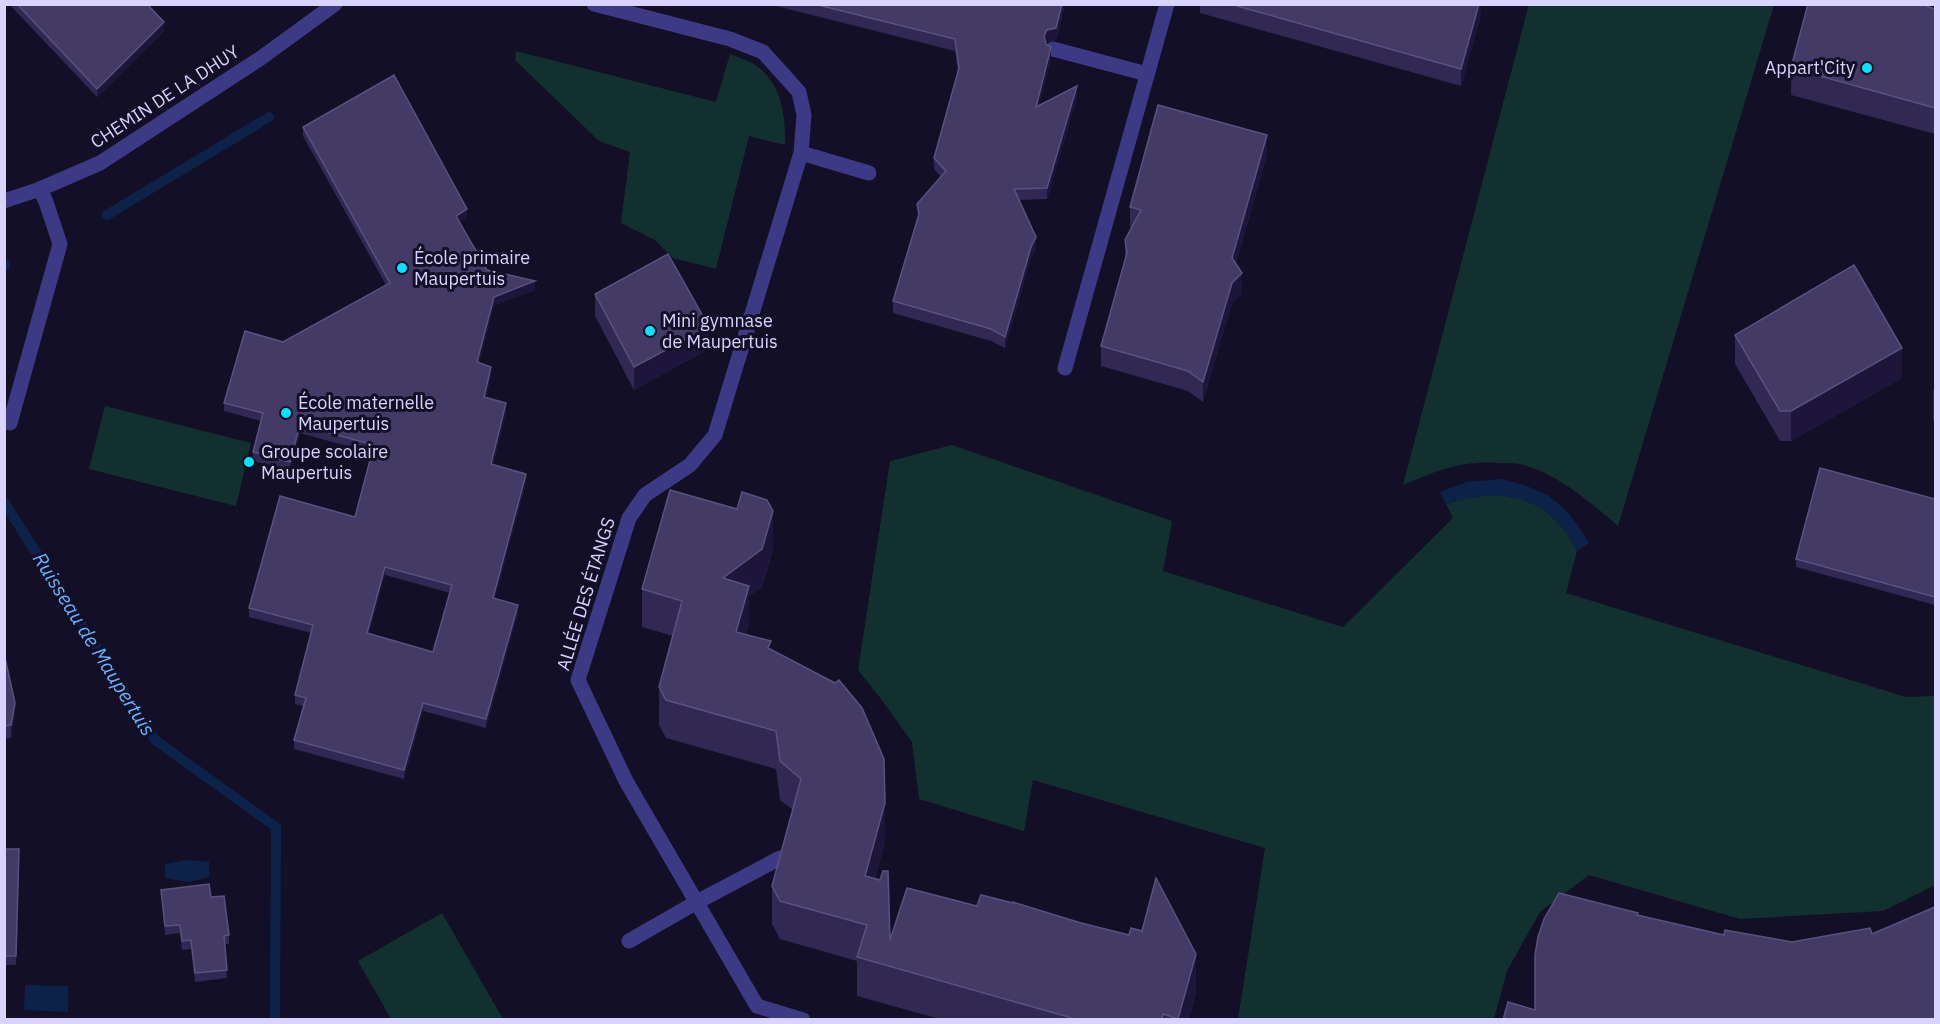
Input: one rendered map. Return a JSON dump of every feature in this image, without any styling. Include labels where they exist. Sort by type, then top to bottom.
[{"type":"street","name":"CHEMIN DE LA DHUY","points":[[4,201],[40,189],[100,163],[261,57],[334,4]]},
{"type":"street","name":"ALLÉE DES ÉTANGS","points":[[594,4],[730,39],[763,52],[799,92],[804,115],[801,153],[715,435],[690,465],[645,495],[629,518],[578,680],[626,781],[757,1005],[803,1020]]},
{"type":"street","points":[[1065,368],[1167,4]]},
{"type":"street","points":[[1053,49],[1147,74]]},
{"type":"street","points":[[801,153],[869,173]]},
{"type":"street","points":[[10,423],[60,244],[40,189]]},
{"type":"street","points":[[629,941],[780,858]]},
{"type":"green space","points":[[1529,4],[1774,5],[1618,526],[1560,481],[1520,464],[1487,462],[1462,465],[1403,485]]},
{"type":"green space","points":[[516,51],[716,102],[730,54],[762,70],[770,79],[780,99],[785,145],[749,136],[716,269],[673,258],[655,240],[621,223],[630,152],[599,141],[515,60]]},
{"type":"green space","points":[[105,406],[251,443],[236,506],[89,469]]},
{"type":"green space","points":[[952,445],[1172,521],[1163,571],[1343,627],[1453,518],[1446,504],[1494,496],[1508,496],[1523,500],[1549,515],[1562,527],[1577,551],[1566,593],[1906,697],[1935,696],[1935,885],[1883,911],[1740,919],[1589,875],[1540,912],[1507,971],[1494,1019],[1238,1019],[1265,848],[1033,780],[1024,831],[919,799],[912,742],[858,670],[890,461]]},
{"type":"green space","points":[[442,913],[503,1019],[391,1019],[358,961]]},
{"type":"water","points":[[1501,479],[1531,488],[1553,499],[1563,507],[1589,543],[1577,551],[1564,530],[1549,515],[1523,500],[1508,496],[1494,496],[1446,504],[1440,492],[1467,482]]},
{"type":"water","points":[[187,860],[209,862],[209,877],[189,882],[165,878],[165,864]]},
{"type":"water","points":[[25,985],[68,986],[68,1012],[24,1010]]},
{"type":"building","points":[[17,4],[147,4],[164,22],[97,89]]},
{"type":"building","points":[[814,4],[1062,4],[1056,28],[1047,30],[1044,36],[1046,44],[1051,47],[1036,107],[1077,86],[1047,188],[1014,189],[1036,237],[1031,247],[1005,337],[991,329],[893,301],[919,214],[917,204],[946,171],[934,158],[959,68],[955,39]]},
{"type":"building","points":[[1230,4],[1479,4],[1461,69]]},
{"type":"building","name":"Appart'City","points":[[1808,4],[1921,4],[1935,9],[1935,108],[1791,68]]},
{"type":"building","points":[[394,75],[467,209],[456,216],[487,270],[535,281],[494,297],[477,362],[491,367],[484,397],[506,403],[491,464],[526,474],[493,598],[518,605],[486,719],[423,703],[404,770],[294,740],[306,698],[295,695],[313,625],[249,608],[280,496],[355,517],[374,445],[300,425],[290,462],[253,452],[263,413],[224,403],[245,331],[283,342],[390,283],[303,127]],"holes":[[[385,567],[452,585],[433,652],[367,633]]]},
{"type":"building","points":[[1158,105],[1267,135],[1232,258],[1242,273],[1232,283],[1203,382],[1188,371],[1101,346],[1127,253],[1125,240],[1141,210],[1130,207]]},
{"type":"building","name":"Mini gymnase de Maupertuis","points":[[668,254],[709,327],[634,367],[595,294]]},
{"type":"building","points":[[1854,265],[1902,348],[1791,411],[1780,411],[1735,335]]},
{"type":"building","points":[[1820,468],[1935,499],[1935,597],[1796,559]]},
{"type":"building","points":[[670,490],[737,509],[742,492],[767,500],[773,511],[762,549],[723,578],[749,586],[736,632],[771,641],[768,648],[835,683],[839,680],[862,708],[884,759],[885,803],[865,876],[880,880],[883,871],[888,871],[890,940],[907,888],[977,906],[981,895],[1129,935],[1131,928],[1142,931],[1156,878],[1196,954],[1178,1019],[1163,1014],[1161,1020],[1079,1020],[857,957],[867,925],[780,901],[772,886],[801,779],[780,761],[776,731],[666,700],[659,687],[682,601],[642,589]]},
{"type":"building","points":[[4,653],[15,703],[11,725],[4,726]]},
{"type":"building","points":[[4,849],[19,849],[16,956],[4,956]]},
{"type":"building","points":[[209,884],[211,897],[224,896],[229,935],[224,936],[227,970],[195,973],[191,940],[182,941],[180,925],[165,926],[161,890]]},
{"type":"building","points":[[1559,893],[1638,913],[1637,915],[1724,935],[1725,930],[1792,942],[1870,928],[1872,934],[1935,907],[1935,1020],[1503,1020],[1508,1002],[1535,1010],[1535,955],[1538,937],[1544,919]]},
{"type":"waterway","name":"Ruisseau de Maupertuis","points":[[107,215],[269,117]]},
{"type":"waterway","name":"Ruisseau de Maupertuis","points":[[4,502],[155,740],[276,827],[275,1020]]},
{"type":"place","name":"Appart'City","points":[[1867,68]]},
{"type":"place","name":"École primaire Maupertuis","points":[[402,268]]},
{"type":"place","name":"Mini gymnase de Maupertuis","points":[[650,331]]},
{"type":"place","name":"École maternelle Maupertuis","points":[[286,413]]},
{"type":"place","name":"Groupe scolaire Maupertuis","points":[[249,462]]}]
